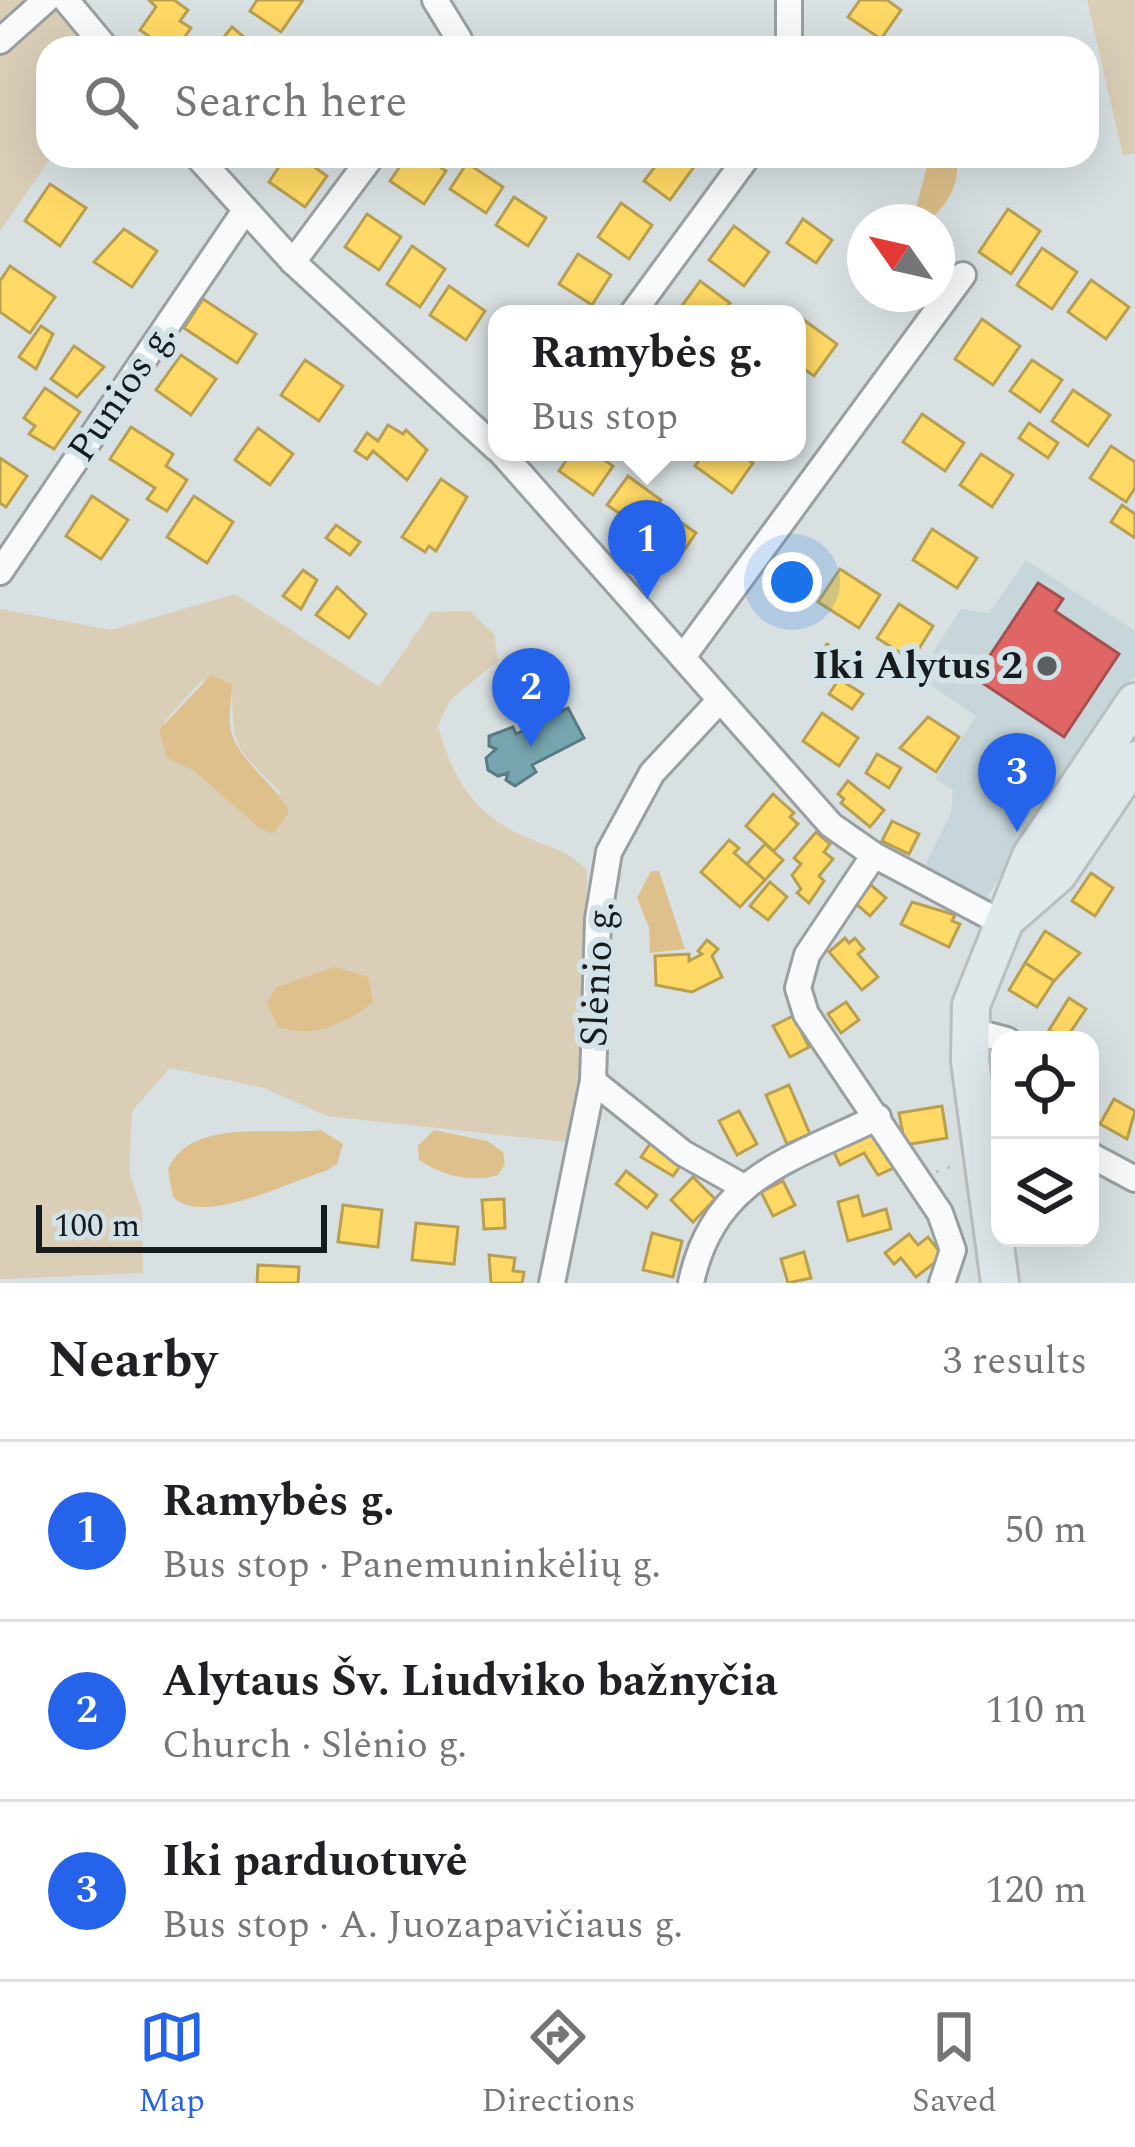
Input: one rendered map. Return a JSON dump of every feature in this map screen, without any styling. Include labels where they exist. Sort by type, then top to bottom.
[{"type":"main road","points":[[1000,1283],[969,1030],[977,981],[1031,856],[1135,702]]},
{"type":"main road","points":[[1002,922],[1058,874],[1135,760]]},
{"type":"street","points":[[0,41],[46,0]]},
{"type":"street","points":[[66,0],[96,36]]},
{"type":"street","points":[[435,0],[457,36]]},
{"type":"street","points":[[789,0],[789,36]]},
{"type":"street","points":[[207,168],[293,262],[488,435]]},
{"type":"street","points":[[293,262],[362,168]]},
{"type":"street","points":[[639,305],[739,168]]},
{"type":"street","name":"Punios g.","points":[[0,572],[244,212]]},
{"type":"street","points":[[683,658],[962,275]]},
{"type":"street","points":[[516,461],[799,794],[874,856],[1002,922]]},
{"type":"street","name":"Slėnio g.","points":[[552,1283],[592,1081],[598,919],[610,852],[628,808],[652,773],[720,700]]},
{"type":"street","points":[[874,856],[807,955],[798,988],[806,1014],[940,1214],[953,1250],[941,1283]]},
{"type":"street","points":[[969,1030],[991,1036]]},
{"type":"street","points":[[592,1081],[683,1153],[742,1186]]},
{"type":"street","points":[[692,1283],[709,1226],[742,1186],[878,1118]]},
{"type":"street","points":[[1099,1159],[1135,1179]]},
{"type":"path","points":[[939,1171],[963,1163]]},
{"type":"shaded area","points":[[0,0],[69,0],[111,36],[36,36],[36,168],[44,168],[0,231]]},
{"type":"shaded area","points":[[1087,0],[1135,0],[1135,153],[1123,156]]},
{"type":"shaded area","points":[[927,168],[957,168],[944,204],[917,204]]},
{"type":"shaded area","points":[[1026,560],[1135,631],[1135,675],[981,906],[925,865],[951,813],[953,790],[935,779],[976,716],[918,676],[961,609],[989,613]]},
{"type":"shaded area","points":[[235,594],[379,687],[431,612],[470,611],[494,634],[498,661],[450,700],[438,726],[459,780],[480,807],[511,830],[567,854],[587,870],[585,1052],[566,1142],[327,1116],[264,1088],[170,1068],[132,1111],[129,1172],[142,1211],[143,1273],[0,1279],[0,609],[111,630]],"holes":[[[201,681],[232,685],[239,745],[280,792],[259,828],[193,770],[164,722]]]},
{"type":"shaded area","points":[[211,675],[232,684],[233,736],[289,812],[273,834],[259,828],[193,770],[167,758],[159,730]]},
{"type":"shaded area","points":[[651,871],[659,871],[685,949],[650,953],[649,927],[637,898]]},
{"type":"shaded area","points":[[335,967],[368,977],[373,1002],[317,1030],[278,1027],[267,1003],[277,987]]},
{"type":"shaded area","points":[[321,1130],[343,1144],[337,1164],[326,1171],[225,1205],[187,1205],[173,1197],[168,1170],[194,1142],[235,1132]]},
{"type":"shaded area","points":[[434,1130],[487,1141],[503,1152],[505,1164],[498,1175],[478,1178],[438,1170],[419,1160],[418,1146]]},
{"type":"building: Homes","points":[[149,0],[174,0],[188,10],[180,21],[191,28],[185,36],[149,36],[140,30],[156,7]]},
{"type":"building: Homes","points":[[257,0],[303,0],[281,32],[250,11]]},
{"type":"building: Homes","points":[[860,0],[887,0],[901,10],[883,36],[848,17]]},
{"type":"building: Homes","points":[[278,168],[316,168],[327,176],[305,207],[269,182]]},
{"type":"building: Homes","points":[[399,168],[446,171],[424,204],[390,181]]},
{"type":"building: Homes","points":[[464,168],[474,168],[503,187],[486,213],[450,189]]},
{"type":"building: Homes","points":[[654,168],[693,168],[670,200],[644,181]]},
{"type":"building: Homes","points":[[50,184],[86,208],[60,246],[25,221]]},
{"type":"building: Homes","points":[[514,197],[546,218],[528,246],[496,225]]},
{"type":"building: Homes","points":[[621,203],[652,225],[629,259],[598,237]]},
{"type":"building: Homes","points":[[1008,209],[1040,231],[1011,274],[979,252]]},
{"type":"building: Homes","points":[[367,214],[401,237],[379,270],[345,247]]},
{"type":"building: Homes","points":[[803,219],[832,240],[816,263],[787,243]]},
{"type":"building: Homes","points":[[734,226],[769,252],[744,286],[709,260]]},
{"type":"building: Homes","points":[[124,229],[157,251],[132,287],[94,262]]},
{"type":"building: Homes","points":[[412,246],[445,269],[420,307],[387,284]]},
{"type":"building: Homes","points":[[1042,248],[1077,272],[1052,309],[1017,285]]},
{"type":"building: Homes","points":[[578,254],[611,275],[592,305],[559,284]]},
{"type":"building: Homes","points":[[10,266],[55,297],[30,333],[0,312],[0,281]]},
{"type":"building: Homes","points":[[1091,280],[1129,307],[1106,339],[1068,312]]},
{"type":"building: Homes","points":[[700,281],[730,303],[729,305],[682,305]]},
{"type":"building: Homes","points":[[449,286],[485,311],[466,340],[430,315]]},
{"type":"building: Homes","points":[[203,299],[256,334],[237,363],[184,328]]},
{"type":"building: Homes","points":[[982,319],[1020,346],[993,385],[955,359]]},
{"type":"building: Homes","points":[[806,322],[837,344],[814,376],[806,370]]},
{"type":"building: Homes","points":[[41,326],[53,334],[36,369],[19,357]]},
{"type":"building: Homes","points":[[74,346],[104,367],[77,397],[51,379]]},
{"type":"building: Homes","points":[[181,355],[216,379],[191,415],[156,390]]},
{"type":"building: Homes","points":[[305,360],[343,386],[319,421],[281,395]]},
{"type":"building: Homes","points":[[1032,360],[1062,380],[1040,412],[1010,391]]},
{"type":"building: Homes","points":[[45,388],[80,412],[54,449],[29,434],[35,426],[24,418]]},
{"type":"building: Homes","points":[[1073,390],[1110,415],[1088,446],[1052,421]]},
{"type":"building: Homes","points":[[922,414],[964,443],[945,471],[903,442]]},
{"type":"building: Homes","points":[[1029,423],[1058,443],[1048,458],[1019,438]]},
{"type":"building: Homes","points":[[388,425],[403,434],[406,430],[427,450],[407,480],[373,451],[367,459],[355,451],[367,433],[378,441]]},
{"type":"building: Homes","points":[[131,427],[173,454],[166,466],[187,480],[167,511],[147,499],[155,488],[110,459]]},
{"type":"building: Homes","points":[[258,428],[293,454],[270,485],[235,460]]},
{"type":"building: Homes","points":[[1111,446],[1135,462],[1135,488],[1126,502],[1090,478]]},
{"type":"building: Homes","points":[[981,454],[1013,475],[992,507],[960,485]]},
{"type":"building: Homes","points":[[0,458],[27,476],[6,507],[0,503]]},
{"type":"building: Homes","points":[[566,461],[606,461],[613,466],[593,495],[559,471]]},
{"type":"building: Homes","points":[[699,461],[753,463],[732,493],[695,466]]},
{"type":"building: Homes","points":[[628,476],[661,500],[641,528],[607,505]]},
{"type":"building: Homes","points":[[441,479],[467,497],[436,551],[429,546],[425,552],[402,537]]},
{"type":"building: Homes","points":[[92,496],[128,520],[101,559],[66,536]]},
{"type":"building: Homes","points":[[194,496],[233,522],[207,563],[167,537]]},
{"type":"building: Homes","points":[[1122,505],[1135,514],[1135,538],[1111,522]]},
{"type":"building: Homes","points":[[666,512],[696,533],[674,565],[644,544]]},
{"type":"building: Homes","points":[[336,525],[360,542],[350,555],[326,538]]},
{"type":"building: Homes","points":[[932,529],[977,558],[957,588],[913,560]]},
{"type":"building: Homes","points":[[840,569],[880,595],[859,628],[818,602]]},
{"type":"building: Homes","points":[[303,570],[317,580],[301,609],[283,596]]},
{"type":"building: Homes","points":[[337,587],[366,614],[349,638],[316,615]]},
{"type":"building: Homes","points":[[899,604],[933,626],[912,660],[877,638]]},
{"type":"building: Homes","points":[[827,644],[850,659],[839,676],[816,661]]},
{"type":"building: Homes","points":[[839,679],[863,694],[852,709],[829,694]]},
{"type":"building: Homes","points":[[822,713],[858,738],[839,766],[803,741]]},
{"type":"building: Homes","points":[[928,717],[959,737],[936,772],[900,748]]},
{"type":"building: Homes","points":[[877,754],[901,768],[889,788],[866,773]]},
{"type":"building: Homes","points":[[848,781],[884,810],[870,827],[841,803],[844,799],[838,794]]},
{"type":"building: Homes","points":[[773,794],[794,813],[790,817],[798,824],[774,851],[746,826]]},
{"type":"building: Homes","points":[[892,821],[919,834],[909,854],[882,841]]},
{"type":"building: Homes","points":[[816,832],[830,844],[824,852],[833,859],[819,876],[824,881],[809,903],[797,893],[801,889],[792,875],[801,864],[794,858]]},
{"type":"building: Homes","points":[[729,840],[739,848],[734,853],[765,880],[740,907],[701,872]]},
{"type":"building: Homes","points":[[765,844],[783,860],[765,880],[747,864]]},
{"type":"building: Homes","points":[[1091,873],[1113,888],[1095,916],[1072,901]]},
{"type":"building: Homes","points":[[770,882],[787,897],[768,920],[750,906]]},
{"type":"building: Homes","points":[[871,885],[886,898],[870,916],[855,903]]},
{"type":"building: Homes","points":[[912,902],[955,915],[952,921],[960,924],[949,947],[901,924]]},
{"type":"building: Homes","points":[[1045,931],[1080,953],[1054,981],[1025,963]]},
{"type":"building: Homes","points":[[845,938],[849,943],[855,938],[864,949],[858,954],[878,977],[862,990],[829,952]]},
{"type":"building: Homes","points":[[707,940],[718,949],[712,956],[722,977],[692,992],[656,985],[655,956],[689,954],[689,961],[702,954],[698,951]]},
{"type":"building: Homes","points":[[1025,963],[1054,981],[1037,1007],[1009,990]]},
{"type":"building: Homes","points":[[1069,998],[1086,1009],[1071,1031],[1049,1030]]},
{"type":"building: Homes","points":[[846,1002],[859,1020],[841,1033],[828,1014]]},
{"type":"building: Homes","points":[[793,1016],[809,1047],[790,1057],[773,1026]]},
{"type":"building: Homes","points":[[789,1085],[810,1134],[787,1144],[766,1095]]},
{"type":"building: Homes","points":[[1114,1099],[1135,1111],[1127,1139],[1100,1124]]},
{"type":"building: Homes","points":[[942,1106],[947,1138],[905,1145],[899,1113]]},
{"type":"building: Homes","points":[[739,1111],[757,1144],[737,1155],[719,1121]]},
{"type":"building: Homes","points":[[875,1125],[898,1166],[878,1175],[864,1153],[840,1165],[831,1146]]},
{"type":"building: Homes","points":[[654,1138],[685,1159],[673,1176],[641,1157]]},
{"type":"building: Homes","points":[[626,1171],[657,1195],[647,1208],[616,1184]]},
{"type":"building: Homes","points":[[693,1177],[715,1199],[693,1222],[671,1200]]},
{"type":"building: Homes","points":[[783,1181],[795,1205],[773,1216],[761,1192]]},
{"type":"building: Homes","points":[[858,1196],[863,1216],[886,1209],[891,1229],[848,1241],[838,1202]]},
{"type":"building: Homes","points":[[504,1199],[505,1228],[484,1229],[482,1200]]},
{"type":"building: Homes","points":[[343,1205],[382,1210],[378,1247],[338,1242]]},
{"type":"building: Homes","points":[[416,1223],[458,1227],[454,1264],[412,1260]]},
{"type":"building: Homes","points":[[652,1233],[682,1241],[673,1277],[643,1270]]},
{"type":"building: Homes","points":[[909,1234],[918,1245],[928,1237],[943,1256],[916,1277],[901,1258],[894,1264],[885,1253]]},
{"type":"building: Homes","points":[[804,1252],[811,1278],[788,1283],[781,1259]]},
{"type":"building: Homes","points":[[489,1255],[515,1258],[513,1271],[524,1272],[522,1283],[491,1283]]},
{"type":"building: Homes","points":[[258,1265],[299,1267],[298,1283],[257,1283]]},
{"type":"building: Shops","name":"Iki Alytus 2","points":[[1038,583],[1063,599],[1055,611],[1119,654],[1064,737],[975,678]]},
{"type":"building: Public","points":[[568,708],[584,738],[532,765],[536,772],[515,786],[506,780],[508,773],[498,776],[488,770],[486,758],[496,749],[489,746],[489,736],[513,727],[516,734]]},
{"type":"place","name":"Ramybės g.","points":[[647,599]]},
{"type":"place","name":"Iki Alytus 2","points":[[1047,666]]},
{"type":"place","name":"Alytaus Šv. Liudviko bažnyčia","points":[[531,747]]},
{"type":"place","name":"Iki parduotuvė","points":[[1017,832]]}]
